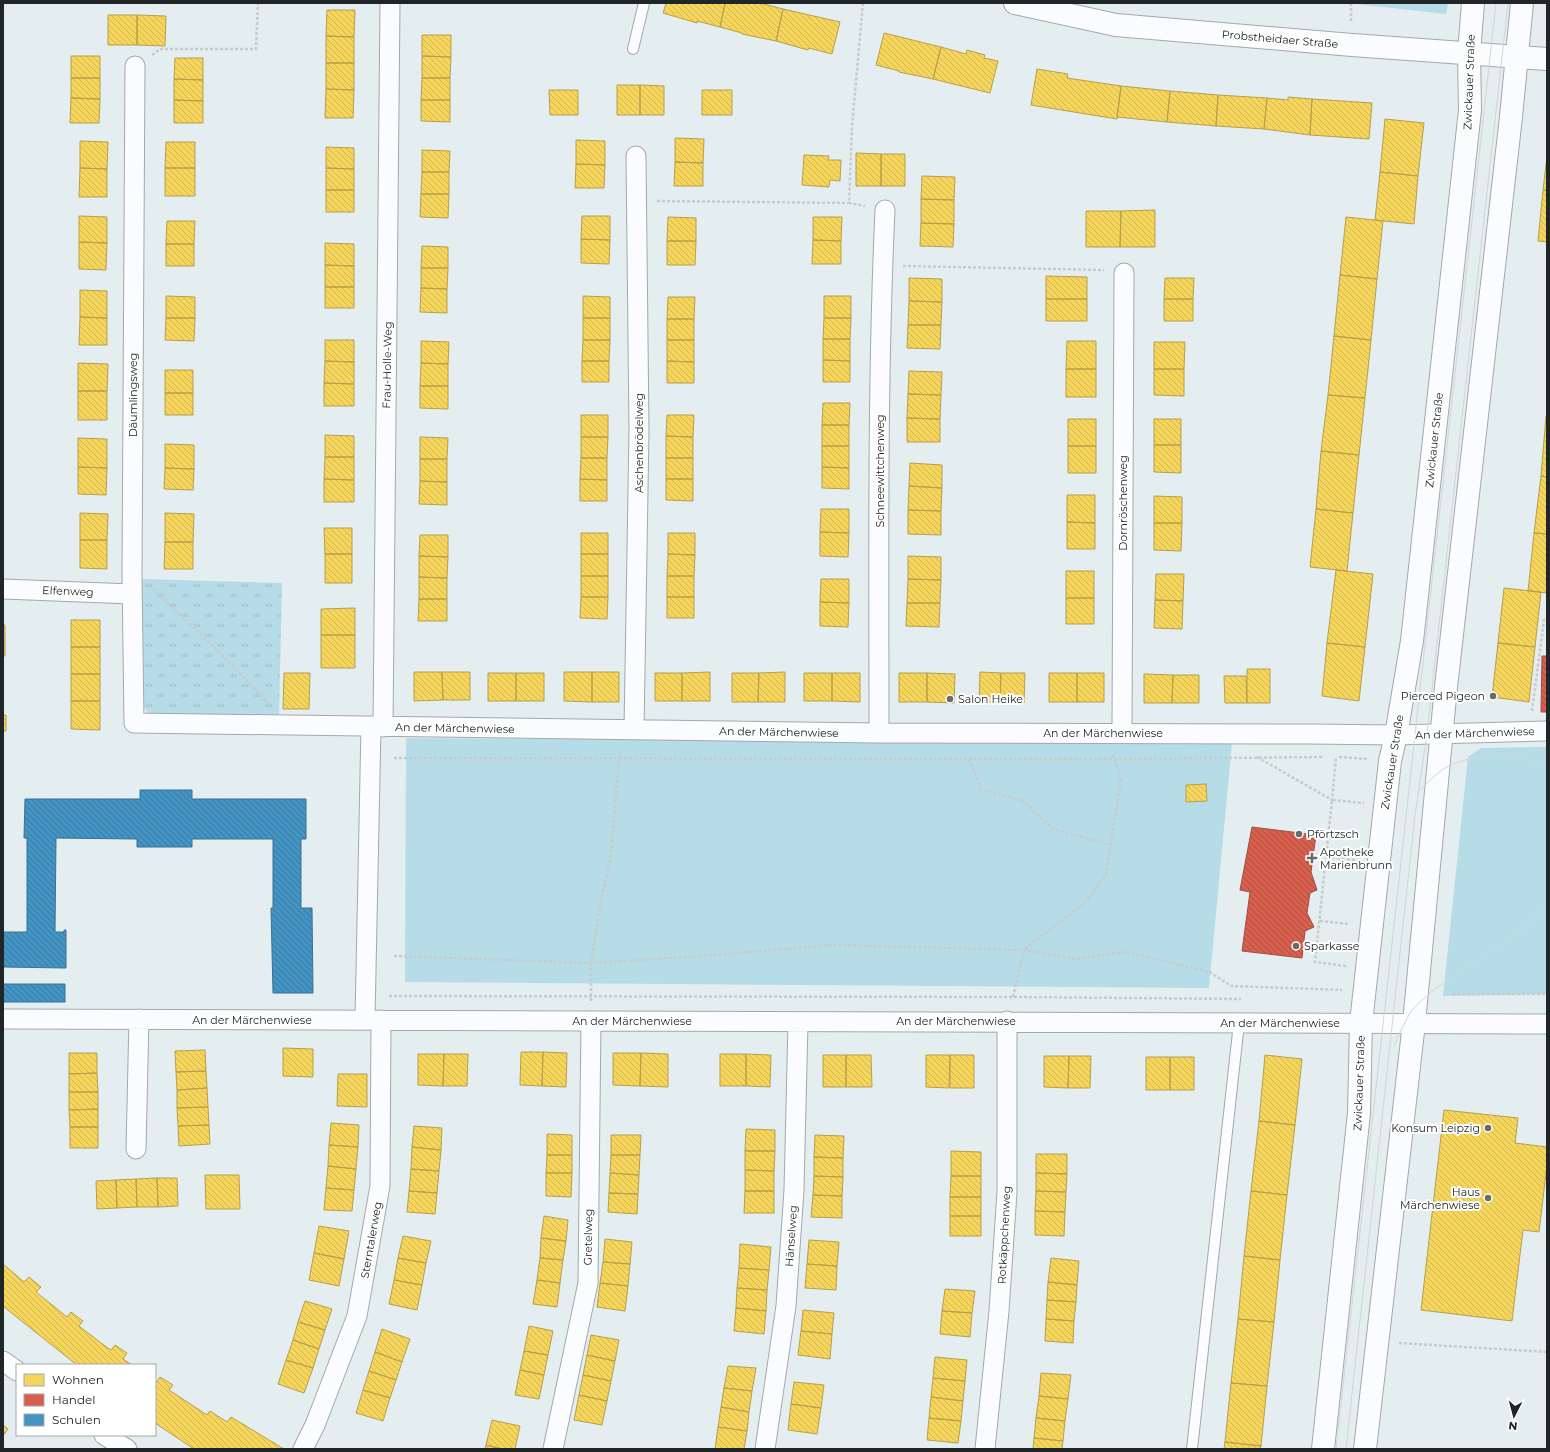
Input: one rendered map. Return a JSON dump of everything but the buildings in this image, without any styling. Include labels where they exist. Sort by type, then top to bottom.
[{"type":"main road","name":"Probstheidaer Straße","points":[[1015,3],[1116,25],[1547,59]]},
{"type":"main road","name":"Zwickauer Straße","points":[[1323,1449],[1359,1113],[1361,1023],[1366,969],[1390,762],[1412,641],[1470,110],[1469,53],[1473,3]]},
{"type":"main road","points":[[1365,1449],[1414,1023],[1430,869],[1441,734],[1511,117],[1522,3]]},
{"type":"street","name":"Frau-Holle-Weg","points":[[377,726],[390,3]]},
{"type":"street","name":"Däumlingsweg","points":[[134,723],[132,590],[135,66]]},
{"type":"street","name":"Aschenbrödelweg","points":[[627,730],[640,430],[636,156]]},
{"type":"street","name":"Schneewittchenweg","points":[[879,733],[879,477],[882,265],[885,210]]},
{"type":"street","name":"Dornröschenweg","points":[[1117,733],[1124,273]]},
{"type":"street","name":"Elfenweg","points":[[3,589],[132,590]]},
{"type":"street","name":"An der Märchenwiese","points":[[134,723],[879,733],[1396,735],[1539,731]]},
{"type":"street","points":[[373,1020],[377,726]]},
{"type":"street","name":"An der Märchenwiese","points":[[3,1019],[798,1022],[1007,1021],[1547,1024]]},
{"type":"street","points":[[136,1149],[139,1019]]},
{"type":"street","name":"Sterntalerweg","points":[[303,1449],[315,1424],[357,1316],[380,1186],[373,1020]]},
{"type":"street","name":"Gretelweg","points":[[553,1449],[588,1283],[591,1021]]},
{"type":"street","name":"Rotkäppchenweg","points":[[985,1449],[999,1311],[1007,1192],[1007,1021]]},
{"type":"street","name":"Hänselweg","points":[[765,1449],[786,1306],[794,1190],[798,1022]]},
{"type":"street","points":[[3,1361],[16,1371]]},
{"type":"lane","points":[[633,49],[644,3]]},
{"type":"lane","points":[[1192,1449],[1239,1023]]},
{"type":"path","points":[[135,66],[160,49],[256,49],[258,3]]},
{"type":"path","points":[[850,202],[852,126],[863,3]]},
{"type":"path","points":[[637,201],[850,202],[885,210]]},
{"type":"path","points":[[882,265],[1103,269],[1124,273]]},
{"type":"path","points":[[132,590],[150,586],[223,656],[289,724]]},
{"type":"path","points":[[1539,731],[1532,704],[1544,620],[1547,620]]},
{"type":"path","points":[[591,1021],[591,963],[601,899],[610,862],[620,758],[627,730]]},
{"type":"path","points":[[1007,1021],[1024,950],[1083,904],[1106,875],[1121,778],[1114,759],[1117,733]]},
{"type":"path","points":[[1257,757],[1332,800],[1385,806]]},
{"type":"path","points":[[394,758],[1114,759],[1328,757]]},
{"type":"path","points":[[1366,969],[1314,962],[1327,857],[1336,757],[1390,762]]},
{"type":"path","points":[[970,759],[981,789],[1023,800],[1053,829],[1085,836],[1111,845]]},
{"type":"path","points":[[1327,857],[1379,862]]},
{"type":"path","points":[[1320,921],[1371,927]]},
{"type":"path","points":[[394,956],[591,963],[716,955],[830,945],[1024,950],[1074,959],[1126,952],[1210,972],[1231,986],[1347,990]]},
{"type":"path","points":[[1452,994],[1547,994]]},
{"type":"path","points":[[389,996],[1241,999]]},
{"type":"path","points":[[1378,1341],[1547,1352]]},
{"type":"green space","points":[[1347,3],[1448,3],[1446,14]]},
{"type":"green space","points":[[142,579],[282,583],[279,718],[150,716],[144,707]]},
{"type":"green space","points":[[406,738],[1232,743],[1209,988],[405,982]]},
{"type":"green space","points":[[1547,747],[1547,994],[1443,996],[1468,757],[1481,748]]},
{"type":"tram line","points":[[1336,1449],[1496,3]]},
{"type":"tram line","points":[[1346,1449],[1415,815],[1427,734],[1508,3]]},
{"type":"tram line","points":[[1418,792],[1433,777],[1447,767],[1475,758],[1501,755],[1514,756],[1526,759],[1547,771]]},
{"type":"tram line","points":[[1394,1047],[1411,1011],[1432,991],[1522,930],[1547,904]]},
{"type":"place","name":"Pierced Pigeon","points":[[1493,696]]},
{"type":"place","name":"Salon Heike","points":[[950,699]]},
{"type":"place","name":"Pförtzsch","points":[[1299,834]]},
{"type":"place","name":"Apotheke Marienbrunn","points":[[1312,858]]},
{"type":"place","name":"Sparkasse","points":[[1296,946]]},
{"type":"place","name":"Konsum Leipzig","points":[[1488,1128]]},
{"type":"place","name":"Haus Märchenwiese","points":[[1488,1198]]}]
